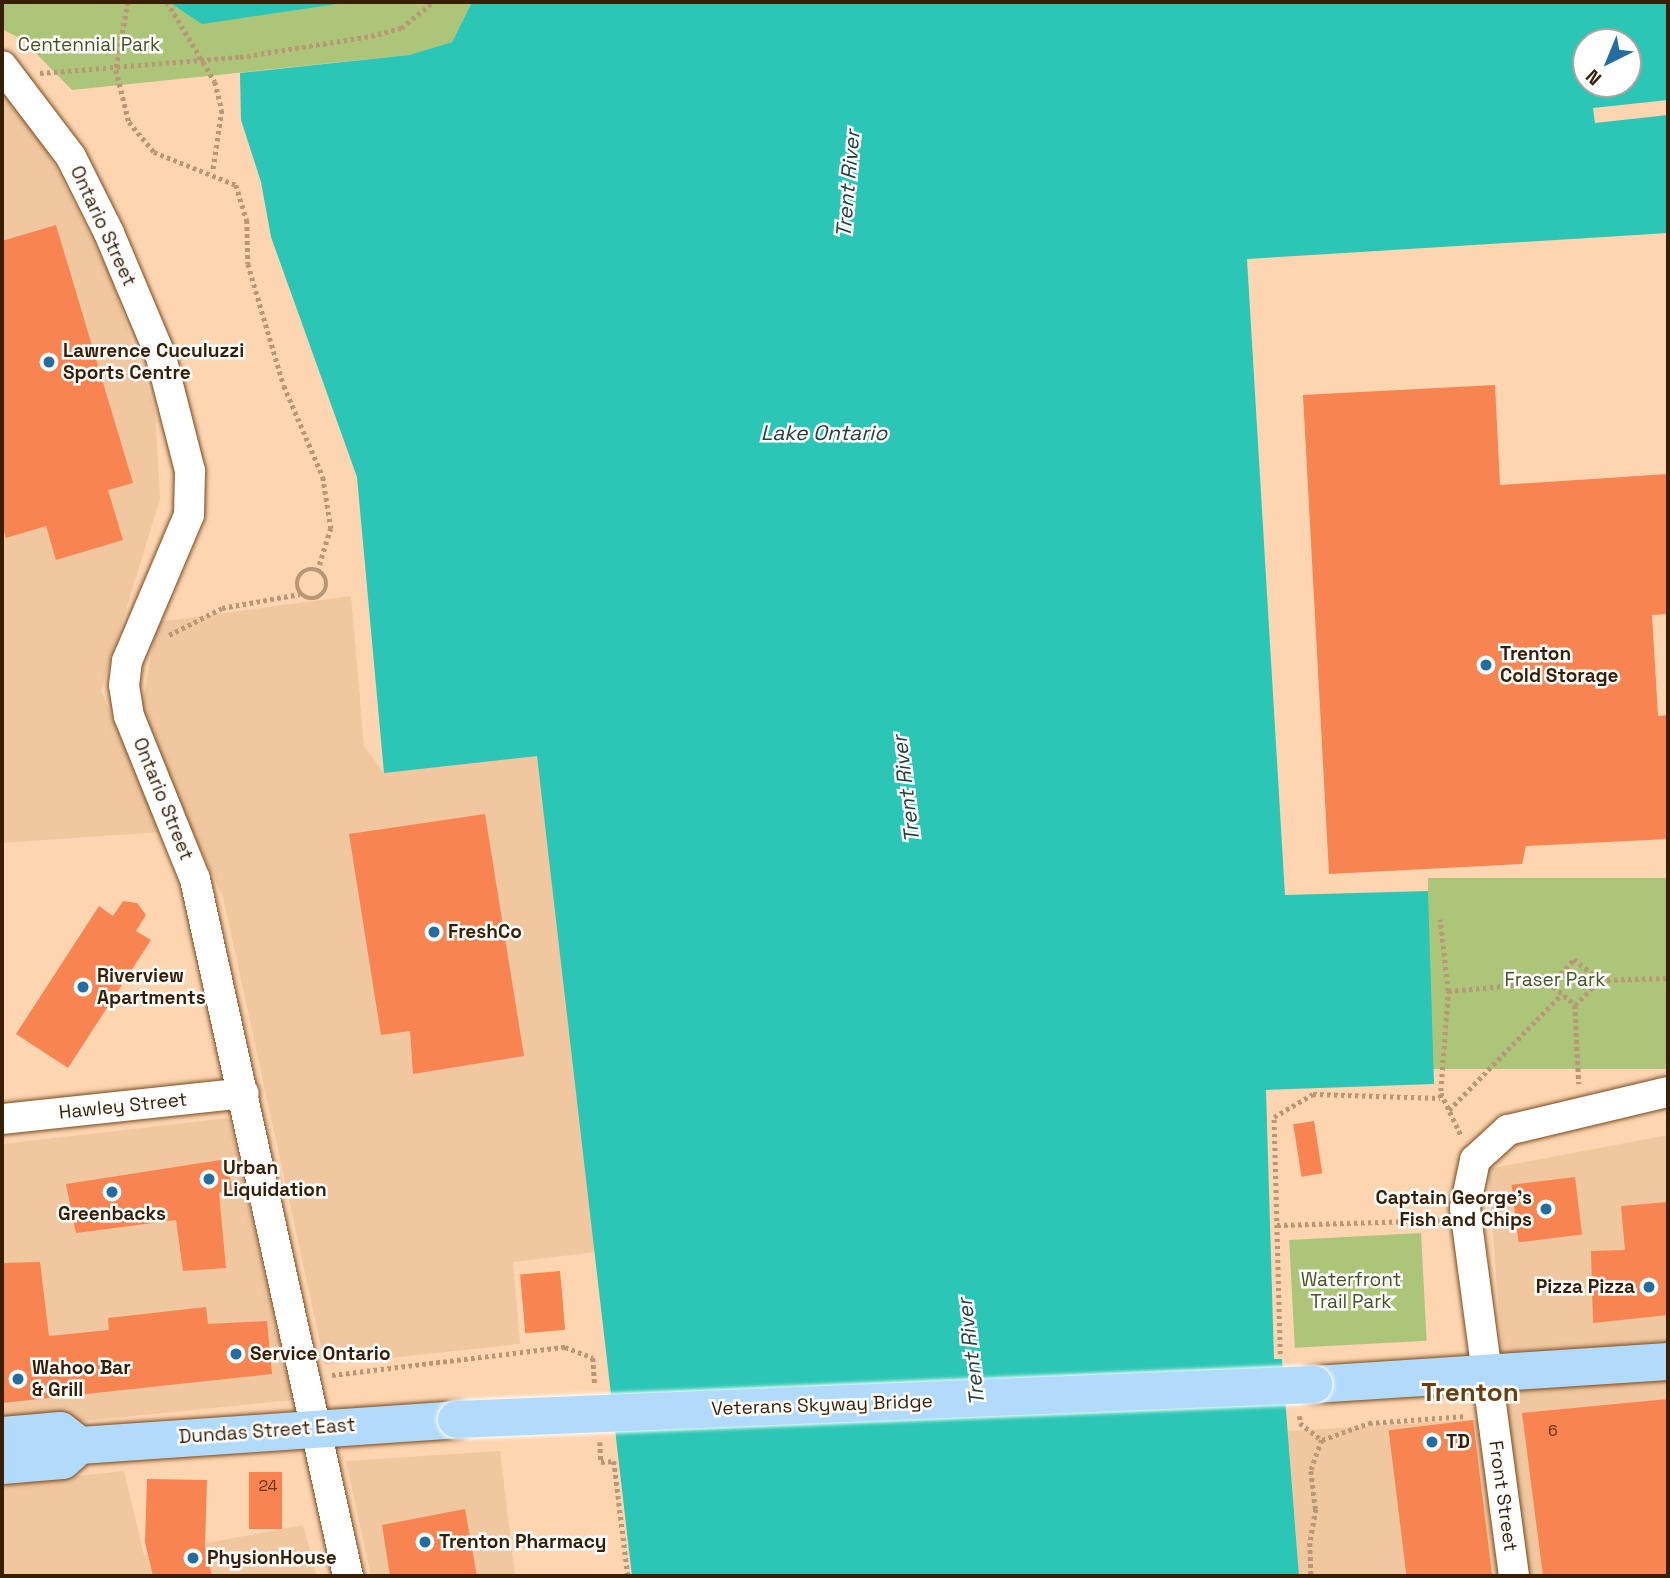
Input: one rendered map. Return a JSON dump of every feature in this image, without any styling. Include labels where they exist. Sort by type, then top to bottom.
[{"type":"main road","name":"Veterans Skyway Bridge","points":[[456,1419],[1306,1397],[1486,1375],[1668,1361]]},
{"type":"main road","name":"Dundas Street East","points":[[2,1465],[62,1460],[79,1445],[317,1426],[456,1419]]},
{"type":"main road","name":"Dundas Street East","points":[[2,1435],[60,1430],[79,1445]]},
{"type":"street","name":"Ontario Street","points":[[8,72],[71,157],[109,233],[161,357],[190,471],[189,515],[127,662],[129,716],[195,879],[348,1576]]},
{"type":"street","name":"Front Street","points":[[1514,1576],[1466,1219],[1475,1160],[1508,1130],[1668,1092]]},
{"type":"street","name":"Hawley Street","points":[[2,1119],[244,1093]]},
{"type":"path","points":[[128,2],[116,70],[129,122],[154,152],[213,172],[236,185],[247,220],[248,264],[284,386],[323,477],[331,528],[318,570]]},
{"type":"path","points":[[167,2],[215,82],[222,110],[213,172]]},
{"type":"path","points":[[8,72],[116,70],[371,36],[401,28],[433,2]]},
{"type":"path","points":[[127,662],[222,608],[299,594],[306,599],[323,596],[326,577],[318,570]]},
{"type":"path","points":[[299,594],[299,575],[318,570]]},
{"type":"path","points":[[1288,1358],[1279,1354],[1274,1117],[1313,1094],[1440,1098],[1448,991],[1440,919]]},
{"type":"path","points":[[1448,991],[1551,984],[1574,959],[1600,981]]},
{"type":"path","points":[[1575,1005],[1600,981],[1668,978]]},
{"type":"path","points":[[1551,984],[1575,1005],[1579,1087]]},
{"type":"path","points":[[1449,1110],[1562,994]]},
{"type":"path","points":[[1276,1225],[1466,1219]]},
{"type":"path","points":[[306,1378],[445,1366],[565,1347],[593,1358],[596,1397]]},
{"type":"path","points":[[1306,1397],[1300,1423],[1322,1440]]},
{"type":"path","points":[[1322,1440],[1368,1423],[1491,1414]]},
{"type":"path","points":[[599,1436],[601,1462],[614,1461],[628,1576]]},
{"type":"path","points":[[1311,1576],[1310,1543],[1317,1509],[1311,1471],[1322,1440]]},
{"type":"shaded area","points":[[2,84],[42,140],[110,276],[155,410],[160,499],[101,691],[161,832],[2,843]]},
{"type":"shaded area","points":[[351,596],[364,746],[384,773],[537,755],[596,1252],[513,1262],[520,1344],[325,1365],[223,897],[140,718],[157,622]]},
{"type":"shaded area","points":[[229,1118],[293,1400],[2,1429],[2,1144]]},
{"type":"shaded area","points":[[1668,1135],[1668,1576],[1299,1576],[1288,1431],[1507,1418],[1488,1169]]},
{"type":"shaded area","points":[[500,1451],[515,1576],[371,1576],[346,1461]]},
{"type":"shaded area","points":[[124,1471],[144,1555],[303,1525],[317,1576],[2,1576],[2,1484]]},
{"type":"green space","name":"Centennial Park","points":[[2,2],[472,2],[452,42],[409,55],[72,90],[23,40],[2,29]]},
{"type":"green space","name":"Fraser Park","points":[[1428,878],[1668,878],[1668,1069],[1428,1069]]},
{"type":"green space","name":"Waterfront Trail Park","points":[[1421,1233],[1427,1341],[1295,1348],[1289,1240]]},
{"type":"water","points":[[169,2],[351,2],[202,24]]},
{"type":"water","name":"Lake Ontario","points":[[472,2],[1668,2],[1668,100],[1593,108],[1595,123],[1668,115],[1668,233],[1247,259],[1285,895],[1428,891],[1434,1084],[1266,1090],[1274,1359],[1282,1359],[1299,1576],[632,1576],[537,756],[384,773],[357,477],[271,237],[261,182],[241,120],[240,73],[409,55],[452,42]]},
{"type":"building","name":"Lawrence Cuculuzzi Sports Centre","points":[[56,225],[133,483],[108,490],[123,540],[56,560],[46,526],[6,538],[2,525],[2,241]]},
{"type":"building","name":"Trenton Cold Storage","points":[[1495,385],[1500,485],[1668,474],[1668,614],[1652,615],[1658,716],[1668,715],[1668,839],[1526,846],[1522,864],[1329,874],[1303,395]]},
{"type":"building","name":"FreshCo","points":[[485,814],[524,1056],[413,1074],[410,1031],[381,1035],[349,834]]},
{"type":"building","name":"Riverview Apartments","points":[[123,901],[137,903],[146,915],[136,931],[151,940],[68,1068],[16,1034],[99,906],[113,916]]},
{"type":"building","points":[[1314,1121],[1322,1173],[1302,1177],[1293,1124]]},
{"type":"building","points":[[227,1159],[232,1190],[219,1193],[226,1268],[183,1271],[176,1220],[76,1233],[66,1184]]},
{"type":"building","name":"Captain George's Fish and Chips","points":[[1575,1177],[1582,1235],[1519,1242],[1511,1185]]},
{"type":"building","points":[[1668,1202],[1668,1315],[1593,1323],[1591,1251],[1625,1250],[1621,1206]]},
{"type":"building","points":[[40,1262],[49,1336],[109,1330],[108,1318],[206,1307],[208,1324],[267,1321],[272,1374],[2,1403],[2,1263]]},
{"type":"building","points":[[560,1271],[565,1330],[525,1333],[520,1274]]},
{"type":"building","points":[[1668,1399],[1668,1576],[1543,1576],[1522,1413]]},
{"type":"building","points":[[1473,1420],[1492,1576],[1407,1576],[1389,1430]]},
{"type":"building","points":[[249,1472],[282,1472],[282,1529],[249,1529]]},
{"type":"building","points":[[147,1479],[207,1480],[205,1546],[212,1576],[153,1576],[145,1542]]},
{"type":"building","points":[[465,1509],[477,1576],[390,1576],[382,1525]]},
{"type":"place","name":"Lawrence Cuculuzzi Sports Centre","points":[[49,362]]},
{"type":"place","name":"Trenton Cold Storage","points":[[1486,665]]},
{"type":"place","name":"FreshCo","points":[[434,932]]},
{"type":"place","name":"Riverview Apartments","points":[[83,987]]},
{"type":"place","name":"Urban Liquidation","points":[[209,1179]]},
{"type":"place","name":"Greenbacks","points":[[112,1192]]},
{"type":"place","name":"Captain George's Fish and Chips","points":[[1546,1209]]},
{"type":"place","name":"Pizza Pizza","points":[[1649,1287]]},
{"type":"place","name":"Service Ontario","points":[[236,1354]]},
{"type":"place","name":"Wahoo Bar & Grill","points":[[18,1379]]},
{"type":"place","name":"TD","points":[[1432,1442]]},
{"type":"place","name":"Trenton Pharmacy","points":[[425,1542]]},
{"type":"place","name":"PhysionHouse","points":[[193,1558]]},
{"type":"district","name":"Trenton","points":[[1470,1393]]},
{"type":"water label","name":"Trent River","points":[[848,184]]},
{"type":"water label","name":"Trent River","points":[[906,789]]},
{"type":"water label","name":"Trent River","points":[[971,1352]]}]
